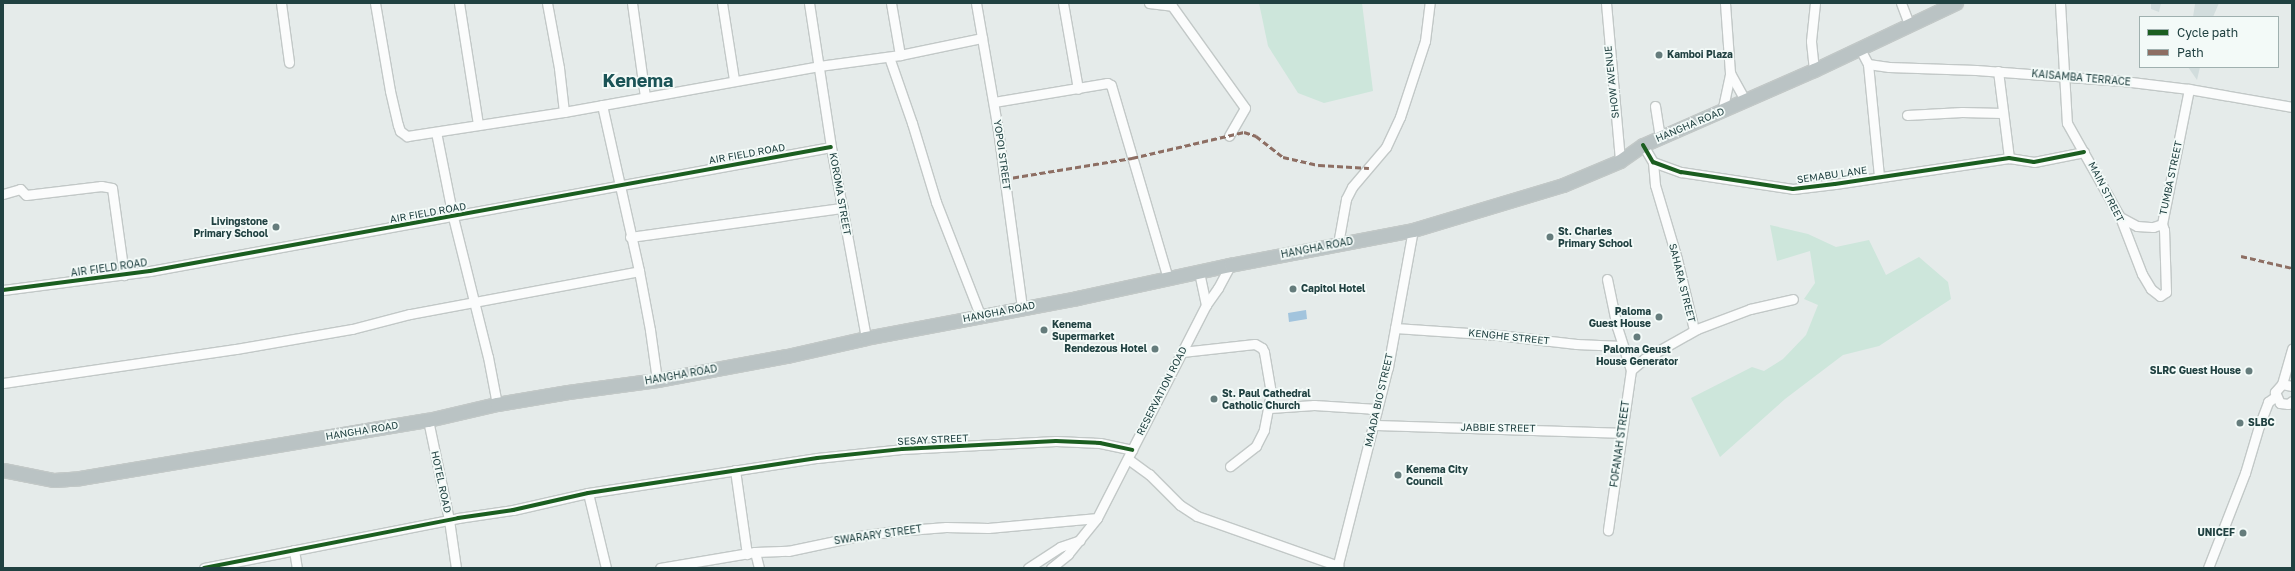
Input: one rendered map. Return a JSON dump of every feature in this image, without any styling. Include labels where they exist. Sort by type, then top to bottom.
[{"type":"highway","name":"HANGHA ROAD","points":[[3,470],[54,480],[80,478],[428,420],[497,404],[568,392],[656,380],[787,356],[980,315],[1077,298],[1230,265],[1413,230],[1563,185],[1620,161],[1643,145],[1722,112],[1956,3]]},
{"type":"street","points":[[281,3],[288,62]]},
{"type":"street","points":[[375,3],[390,91],[400,131],[407,136],[564,112],[734,80],[819,66],[889,57],[982,38]]},
{"type":"street","points":[[459,3],[478,124]]},
{"type":"street","points":[[547,3],[559,68],[564,112]]},
{"type":"street","points":[[632,3],[645,97]]},
{"type":"street","points":[[722,3],[734,80]]},
{"type":"street","name":"KOROMA STREET","points":[[809,3],[831,147],[866,338]]},
{"type":"street","points":[[891,3],[900,55]]},
{"type":"street","name":"YOPOI STREET","points":[[976,3],[994,102],[1022,307]]},
{"type":"street","points":[[1063,3],[1078,89]]},
{"type":"street","points":[[1149,3],[1172,6],[1246,108],[1229,136]]},
{"type":"street","points":[[1338,244],[1346,199],[1352,187],[1386,147],[1400,117],[1425,41],[1430,3]]},
{"type":"street","name":"SHOW AVENUE","points":[[1606,3],[1620,161]]},
{"type":"street","points":[[1722,112],[1730,73],[1725,3]]},
{"type":"street","points":[[1814,70],[1811,41],[1815,3]]},
{"type":"street","points":[[1900,3],[1909,24]]},
{"type":"street","name":"MAIN STREET","points":[[2060,3],[2067,123],[2120,217],[2142,274],[2151,289],[2160,296],[2164,295],[2166,292],[2164,230],[2162,224]]},
{"type":"street","points":[[1859,47],[1868,64],[1879,176]]},
{"type":"street","points":[[889,57],[912,122],[936,202],[980,315]]},
{"type":"street","name":"KAISAMBA TERRACE","points":[[1868,64],[1907,68],[1998,71],[2189,89],[2292,107]]},
{"type":"street","points":[[1998,71],[2002,113],[2009,158]]},
{"type":"street","points":[[1730,73],[1745,100]]},
{"type":"street","points":[[994,102],[1107,83],[1113,87],[1138,180],[1168,279]]},
{"type":"street","name":"TUMBA STREET","points":[[2120,217],[2137,226],[2152,227],[2162,224],[2189,89]]},
{"type":"street","points":[[602,105],[630,237],[639,271],[650,330],[656,380]]},
{"type":"street","points":[[1655,106],[1660,138]]},
{"type":"street","points":[[1907,115],[1962,112],[2002,113]]},
{"type":"street","points":[[436,132],[453,217],[473,302],[488,357],[497,404]]},
{"type":"street","points":[[1643,145],[1654,162]]},
{"type":"street","name":"AIR FIELD ROAD","points":[[3,290],[124,275],[453,217],[831,147]]},
{"type":"street","name":"SEMABU LANE","points":[[1654,162],[1681,172],[1793,189],[2009,158],[2034,162],[2084,152]]},
{"type":"street","name":"SAHARA STREET","points":[[1631,370],[1644,359],[1694,330],[1677,259],[1655,185],[1654,162]]},
{"type":"street","points":[[3,194],[20,189],[26,195],[101,186],[112,188],[124,275]]},
{"type":"street","points":[[630,237],[843,208]]},
{"type":"street","name":"MAADA BIO STREET","points":[[1337,567],[1377,409],[1395,328],[1413,230]]},
{"type":"street","name":"RESERVATION ROAD","points":[[1051,568],[1068,554],[1097,518],[1206,305],[1218,288],[1230,265]]},
{"type":"street","points":[[3,383],[236,349],[352,329],[410,314],[639,271]]},
{"type":"street","points":[[1199,272],[1206,305]]},
{"type":"street","name":"FOFANAH STREET","points":[[1608,279],[1622,346],[1631,370],[1608,530]]},
{"type":"street","points":[[1694,330],[1750,309],[1793,299]]},
{"type":"street","name":"KENGHE STREET","points":[[1395,328],[1498,334],[1576,344],[1622,346]]},
{"type":"street","points":[[1182,352],[1242,345],[1259,346],[1264,352],[1270,376],[1272,393],[1270,408],[1262,439],[1256,446],[1230,466]]},
{"type":"street","points":[[2208,568],[2226,522],[2268,402],[2275,396],[2276,389],[2282,384],[2292,348]]},
{"type":"street","points":[[2282,384],[2292,386]]},
{"type":"street","points":[[2275,396],[2284,404],[2292,402]]},
{"type":"street","points":[[1270,408],[1314,405],[1377,409]]},
{"type":"street","name":"HOTEL ROAD","points":[[428,420],[449,520],[456,568]]},
{"type":"street","name":"JABBIE STREET","points":[[1373,425],[1622,433]]},
{"type":"street","name":"SESAY STREET","points":[[204,568],[449,520],[513,510],[588,493],[824,457],[909,449],[1071,441],[1100,443],[1132,450]]},
{"type":"street","points":[[1128,459],[1149,474],[1180,505],[1197,516],[1337,567]]},
{"type":"street","points":[[735,470],[751,553],[759,568]]},
{"type":"street","points":[[588,493],[606,568]]},
{"type":"street","name":"SWARARY STREET","points":[[660,568],[751,553],[788,551],[859,536],[895,531],[946,527],[1004,527],[1097,518]]},
{"type":"street","points":[[1028,568],[1060,547],[1081,539]]},
{"type":"street","points":[[294,550],[297,568]]},
{"type":"shaded area","points":[[2151,3],[2161,3],[2159,12],[2151,9]]},
{"type":"shaded area","points":[[2189,3],[2219,3],[2213,16],[2193,16],[2195,4]]},
{"type":"shaded area","points":[[2189,68],[2200,68],[2197,80]]},
{"type":"green space","points":[[1259,3],[1362,3],[1373,91],[1324,103],[1298,93],[1268,46]]},
{"type":"green space","points":[[1770,225],[1808,234],[1836,247],[1869,240],[1886,275],[1919,257],[1948,282],[1951,299],[1879,346],[1843,355],[1785,399],[1720,457],[1691,398],[1752,367],[1764,371],[1783,359],[1806,335],[1818,305],[1804,299],[1815,283],[1810,251],[1777,261]]},
{"type":"water","points":[[1306,310],[1307,319],[1289,322],[1288,313]]},
{"type":"marked path","points":[[1004,179],[1132,158],[1244,132],[1256,136],[1283,157],[1319,165],[1369,168]]},
{"type":"marked path","points":[[2241,256],[2292,268]]},
{"type":"cycle path","points":[[1643,145],[1653,162],[1681,172],[1793,189],[2009,158],[2034,162],[2084,152]]},
{"type":"cycle path","points":[[3,290],[150,271],[831,147]]},
{"type":"cycle path","points":[[204,568],[458,518],[513,510],[588,493],[817,458],[902,449],[1056,441],[1100,443],[1132,450]]},
{"type":"place","name":"Kamboi Plaza","points":[[1659,55]]},
{"type":"place","name":"Livingstone Primary School","points":[[276,227]]},
{"type":"place","name":"St. Charles Primary School","points":[[1550,237]]},
{"type":"place","name":"Capitol Hotel","points":[[1293,289]]},
{"type":"place","name":"Paloma Guest House","points":[[1659,317]]},
{"type":"place","name":"Kenema Supermarket","points":[[1044,330]]},
{"type":"place","name":"Paloma Geust House Generator","points":[[1637,337]]},
{"type":"place","name":"Rendezous Hotel","points":[[1155,349]]},
{"type":"place","name":"SLRC Guest House","points":[[2249,371]]},
{"type":"place","name":"St. Paul Cathedral Catholic Church","points":[[1214,399]]},
{"type":"place","name":"SLBC","points":[[2240,423]]},
{"type":"place","name":"Kenema City Council","points":[[1398,475]]},
{"type":"place","name":"UNICEF","points":[[2243,533]]},
{"type":"district","name":"Kenema","points":[[638,80]]}]
